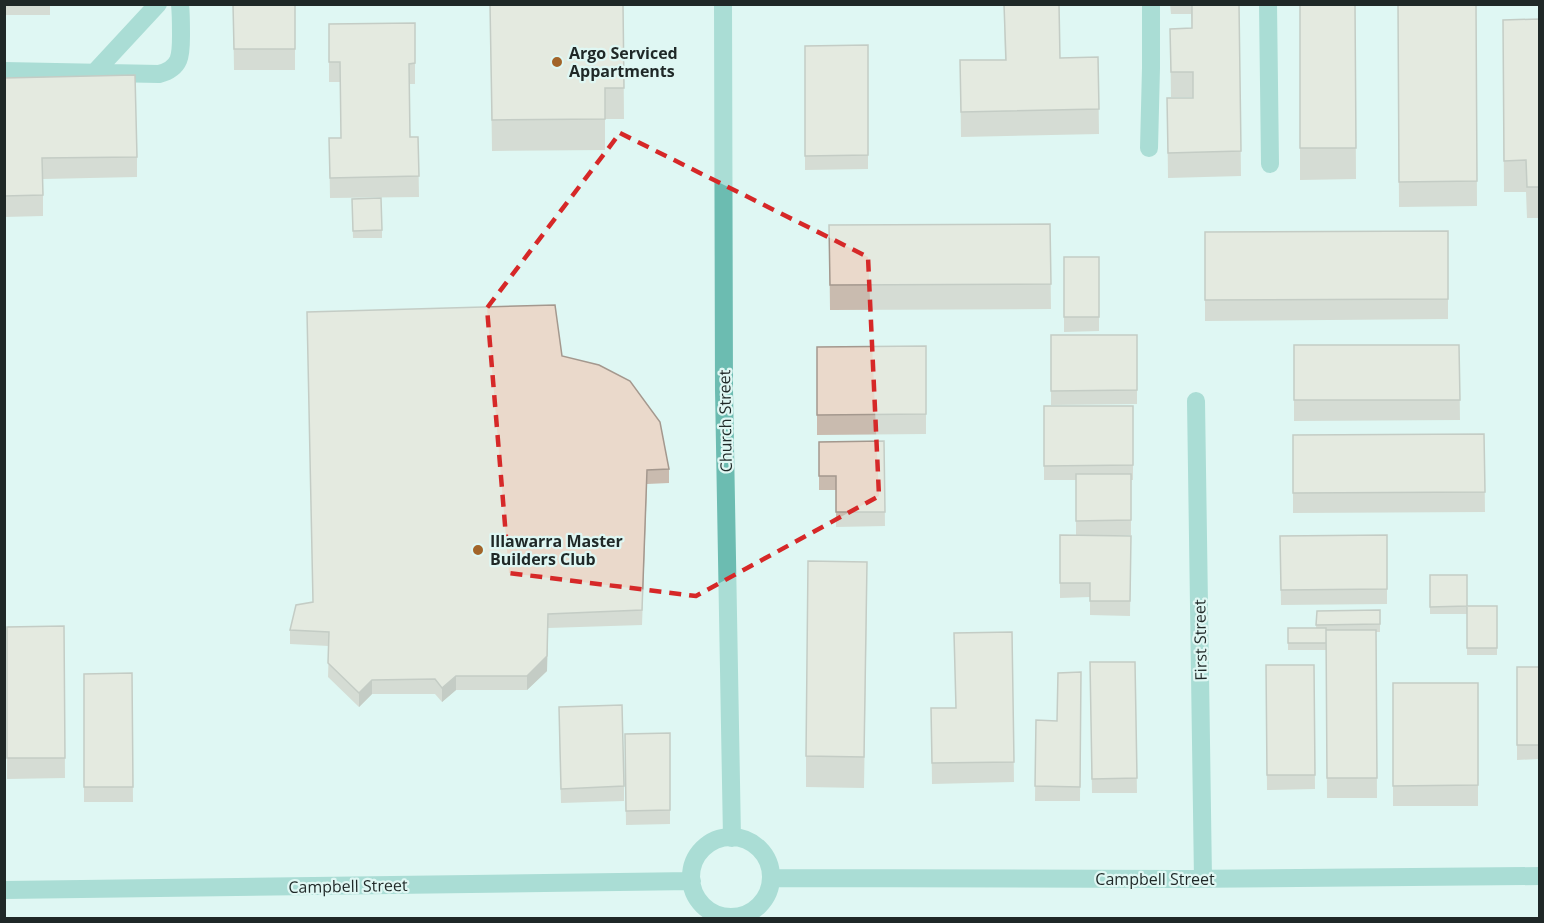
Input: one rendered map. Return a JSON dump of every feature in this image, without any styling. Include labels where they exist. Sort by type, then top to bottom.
[{"type":"street","points":[[94,72],[158,4]]},
{"type":"street","points":[[4,71],[159,74],[168,71],[180,58],[180,4]]},
{"type":"street","name":"Church Street","points":[[723,4],[724,390],[732,838]]},
{"type":"street","points":[[1149,148],[1151,4]]},
{"type":"street","points":[[1269,4],[1270,164]]},
{"type":"street","name":"First Street","points":[[1196,401],[1203,879]]},
{"type":"street","points":[[724,837],[732,838],[737,837],[749,841],[760,849],[768,859],[771,872],[771,885],[766,897],[746,914],[732,917],[719,915],[707,909],[698,899],[691,874],[694,861],[702,849],[724,837]]},
{"type":"street","name":"Campbell Street","points":[[771,878],[1203,879],[1539,876]]},
{"type":"street","name":"Campbell Street","points":[[4,890],[692,880]]},
{"type":"highlighted area","points":[[620,133],[868,257],[879,496],[696,596],[509,573],[487,308]]},
{"type":"building","points":[[233,4],[295,4],[295,49],[234,49]]},
{"type":"building","name":"Argo Serviced Appartments","points":[[490,4],[623,4],[624,88],[605,88],[605,119],[492,120]]},
{"type":"building","points":[[1004,4],[1059,4],[1060,58],[1098,57],[1099,109],[961,112],[960,60],[1006,60]]},
{"type":"building","points":[[1192,4],[1239,4],[1241,151],[1168,153],[1167,98],[1193,98],[1193,72],[1171,72],[1170,29],[1192,28]]},
{"type":"building","points":[[1300,4],[1355,4],[1356,148],[1300,148]]},
{"type":"building","points":[[1398,4],[1476,4],[1477,181],[1399,182]]},
{"type":"building","points":[[1539,19],[1539,187],[1527,187],[1526,160],[1504,161],[1503,20]]},
{"type":"building","points":[[415,23],[415,63],[409,64],[410,137],[418,137],[419,176],[330,178],[329,138],[341,138],[340,62],[329,62],[329,24]]},
{"type":"building","points":[[868,45],[868,155],[805,156],[805,46]]},
{"type":"building","points":[[135,75],[137,157],[42,158],[43,195],[4,196],[4,78]]},
{"type":"building","points":[[381,198],[382,230],[353,231],[352,199]]},
{"type":"building","points":[[1050,224],[1051,284],[830,285],[829,225]]},
{"type":"building","points":[[1448,231],[1448,299],[1205,300],[1205,232]]},
{"type":"building","points":[[1064,257],[1099,257],[1099,317],[1064,317]]},
{"type":"building","name":"Illawarra Master Builders Club","points":[[555,305],[562,356],[599,365],[630,381],[660,422],[669,469],[647,470],[642,610],[548,614],[547,656],[527,676],[456,676],[442,688],[435,679],[372,680],[359,693],[328,663],[329,632],[290,630],[296,605],[313,602],[307,312]]},
{"type":"building","points":[[1051,335],[1137,335],[1137,390],[1051,391]]},
{"type":"building","points":[[1294,345],[1459,345],[1460,400],[1294,400]]},
{"type":"building","points":[[926,346],[926,414],[817,415],[817,347]]},
{"type":"building","points":[[1044,406],[1133,406],[1133,465],[1044,466]]},
{"type":"building","points":[[1484,434],[1485,492],[1293,493],[1293,435]]},
{"type":"building","points":[[884,441],[885,512],[836,512],[836,476],[819,476],[819,442]]},
{"type":"building","points":[[1076,474],[1131,474],[1131,520],[1076,521]]},
{"type":"building","points":[[1060,535],[1131,536],[1130,601],[1090,601],[1090,583],[1060,583]]},
{"type":"building","points":[[1387,535],[1387,589],[1281,590],[1280,536]]},
{"type":"building","points":[[808,561],[867,562],[864,757],[806,756]]},
{"type":"building","points":[[1430,575],[1467,575],[1467,606],[1430,607]]},
{"type":"building","points":[[1467,606],[1497,606],[1497,648],[1467,648]]},
{"type":"building","points":[[1380,610],[1380,624],[1316,625],[1317,611]]},
{"type":"building","points":[[64,626],[65,758],[7,758],[7,627]]},
{"type":"building","points":[[1288,628],[1326,628],[1326,643],[1288,643]]},
{"type":"building","points":[[1326,630],[1376,630],[1377,778],[1327,778]]},
{"type":"building","points":[[1012,632],[1014,762],[932,763],[931,708],[956,708],[954,633]]},
{"type":"building","points":[[1090,662],[1135,662],[1137,778],[1092,779]]},
{"type":"building","points":[[1266,665],[1314,665],[1315,775],[1267,775]]},
{"type":"building","points":[[1517,667],[1539,667],[1539,745],[1517,745]]},
{"type":"building","points":[[1081,672],[1080,787],[1035,786],[1036,720],[1057,721],[1058,673]]},
{"type":"building","points":[[132,673],[133,787],[84,787],[84,674]]},
{"type":"building","points":[[1393,683],[1478,683],[1478,785],[1393,786]]},
{"type":"building","points":[[622,705],[624,786],[561,789],[559,707]]},
{"type":"building","points":[[670,733],[670,810],[626,811],[625,734]]},
{"type":"place","name":"Argo Serviced Appartments","points":[[557,62]]},
{"type":"place","name":"Illawarra Master Builders Club","points":[[478,550]]}]
